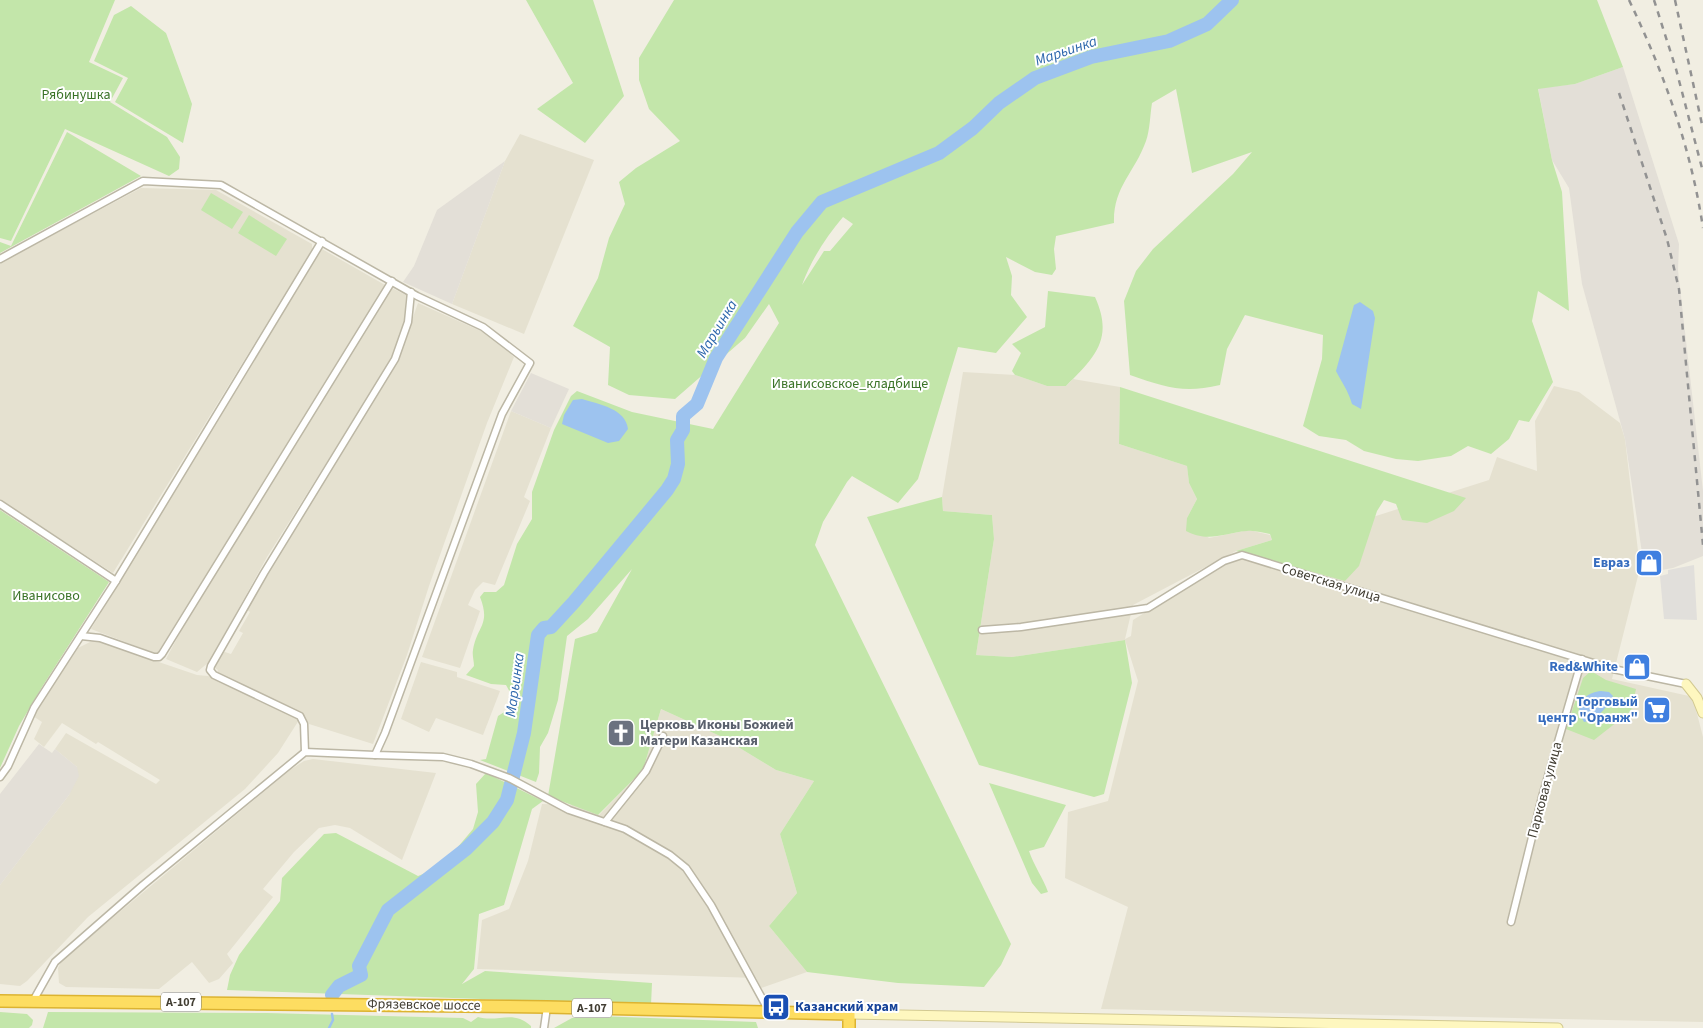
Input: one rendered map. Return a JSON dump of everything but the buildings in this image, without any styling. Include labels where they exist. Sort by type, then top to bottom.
[{"type":"highway","name":"Фрязевское шоссе","points":[[0,1001],[547,1007],[849,1014]]},
{"type":"highway","points":[[849,1014],[849,1028]]},
{"type":"street","points":[[0,259],[143,181],[220,185],[411,292],[483,327],[530,363],[502,414],[385,733],[375,754]]},
{"type":"street","points":[[0,777],[8,766],[34,708],[116,581],[322,241]]},
{"type":"street","points":[[81,636],[100,638],[154,657],[162,654],[392,281]]},
{"type":"street","points":[[305,752],[304,724],[300,716],[214,674],[210,670],[264,573],[395,359],[408,322],[411,292]]},
{"type":"street","points":[[0,504],[116,581]]},
{"type":"street","name":"Советская улица","points":[[982,630],[1021,627],[1148,608],[1224,561],[1242,555],[1582,659],[1686,684]]},
{"type":"street","name":"Парковая улица","points":[[1511,922],[1542,797],[1582,659]]},
{"type":"street","points":[[1686,684],[1697,698],[1703,713]]},
{"type":"street","points":[[605,822],[646,771],[663,736]]},
{"type":"street","points":[[33,1001],[55,962],[143,885],[305,752],[443,757],[471,764],[510,778],[569,810],[625,829],[649,841],[686,868],[711,905],[770,1013]]},
{"type":"street","points":[[544,1028],[547,1007]]},
{"type":"street","points":[[849,1014],[1558,1028]]},
{"type":"shaded area","points":[[1623,67],[1679,244],[1678,270],[1703,491],[1703,556],[1673,568],[1645,573],[1625,439],[1582,284],[1569,188],[1552,160],[1538,88],[1575,84]]},
{"type":"shaded area","points":[[520,134],[594,160],[524,334],[452,304],[505,161]]},
{"type":"shaded area","points":[[505,161],[452,304],[403,282],[414,266],[437,210]]},
{"type":"shaded area","points":[[141,188],[216,190],[312,244],[312,250],[113,573],[0,500],[0,263]]},
{"type":"shaded area","points":[[322,249],[385,285],[157,654],[91,629]]},
{"type":"shaded area","points":[[392,288],[406,295],[404,324],[395,354],[267,557],[209,662],[197,672],[166,659],[182,629]]},
{"type":"shaded area","points":[[418,303],[492,336],[514,357],[487,423],[429,586],[407,655],[373,744],[309,724],[305,716],[217,673],[218,670],[213,667],[222,651],[231,654],[243,633],[239,631],[250,612],[247,610],[281,547],[398,360]]},
{"type":"shaded area","points":[[963,372],[1015,375],[1047,386],[1066,386],[1073,379],[1120,387],[1119,444],[1187,466],[1189,483],[1197,499],[1187,518],[1209,538],[1249,530],[1270,535],[1272,540],[1236,551],[1133,605],[1125,639],[1131,636],[1133,620],[1222,565],[1489,480],[1497,457],[1537,471],[1535,421],[1554,386],[1579,392],[1620,423],[1625,439],[1640,568],[1612,679],[1689,696],[1694,702],[1703,737],[1703,1022],[1101,1009],[1128,907],[1065,878],[1068,812],[1108,801],[1138,681],[1125,640],[1012,657],[976,655],[994,539],[992,515],[943,511],[942,497]]},
{"type":"shaded area","points":[[531,373],[569,389],[551,428],[511,411]]},
{"type":"shaded area","points":[[511,411],[551,428],[524,497],[530,501],[495,585],[483,582],[475,590],[468,605],[480,611],[460,668],[422,657]]},
{"type":"shaded area","points":[[1694,565],[1697,620],[1664,619],[1660,576],[1668,574],[1668,570]]},
{"type":"shaded area","points":[[94,640],[197,675],[208,676],[292,714],[299,720],[278,753],[245,789],[88,917],[27,981],[20,986],[0,984],[0,885],[69,795],[77,767],[55,749],[66,733],[156,784],[160,780],[98,742],[96,744],[62,723],[44,747],[34,739],[42,722],[33,716],[78,648]]},
{"type":"shaded area","points":[[421,662],[457,672],[457,677],[500,691],[483,735],[436,718],[429,732],[401,719]]},
{"type":"shaded area","points":[[661,709],[720,736],[776,770],[814,781],[780,834],[797,893],[769,926],[807,972],[761,988],[756,978],[477,969],[482,920],[509,909],[528,861],[542,804],[573,805],[599,815],[643,770]]},
{"type":"shaded area","points":[[39,744],[52,753],[55,749],[77,767],[79,776],[69,795],[0,885],[0,794]]},
{"type":"shaded area","points":[[313,759],[436,773],[402,860],[350,828],[335,825],[319,828],[294,852],[263,889],[273,897],[227,954],[233,963],[219,979],[209,983],[192,962],[159,989],[66,987],[59,983],[58,968],[62,960],[290,770],[304,761]]},
{"type":"green space","name":"Рябинушка","points":[[0,0],[115,0],[89,62],[123,78],[110,102],[167,137],[180,157],[179,169],[169,176],[65,129],[11,241],[0,238]]},
{"type":"green space","points":[[526,0],[593,0],[624,96],[585,143],[537,109],[573,83]]},
{"type":"green space","name":"Иванисовское_кладбище","points":[[674,0],[1597,0],[1623,67],[1575,84],[1538,89],[1552,160],[1562,192],[1569,311],[1538,291],[1532,321],[1553,382],[1529,422],[1519,420],[1509,439],[1491,454],[1468,446],[1451,456],[1418,461],[1396,459],[1364,451],[1346,440],[1319,436],[1303,426],[1322,359],[1323,335],[1245,315],[1227,349],[1220,385],[1195,389],[1174,388],[1130,375],[1124,301],[1136,271],[1153,249],[1233,174],[1252,152],[1192,173],[1176,89],[1152,103],[1146,141],[1117,200],[1114,223],[1056,236],[1054,249],[1056,269],[1052,275],[1035,272],[1006,257],[1012,276],[1011,295],[1027,317],[996,353],[958,347],[918,479],[898,503],[852,476],[847,482],[823,522],[815,545],[1011,944],[1001,965],[984,987],[898,983],[807,972],[769,926],[797,893],[780,834],[814,781],[776,770],[720,736],[661,709],[643,770],[598,815],[548,796],[575,639],[597,632],[632,569],[588,619],[567,636],[558,700],[548,733],[540,747],[539,773],[536,782],[480,760],[486,759],[498,716],[509,709],[511,694],[506,685],[491,684],[466,675],[474,666],[473,650],[484,620],[480,597],[484,592],[496,592],[504,585],[517,544],[532,519],[532,492],[554,430],[571,396],[577,391],[632,412],[713,429],[779,323],[769,304],[745,338],[675,399],[629,395],[608,385],[610,347],[573,326],[598,278],[609,238],[625,204],[619,182],[636,168],[680,141],[649,109],[639,80],[639,58]],"holes":[[[843,217],[853,224],[830,251],[824,251],[802,285],[819,249]]]},
{"type":"green space","points":[[131,6],[166,33],[192,104],[183,143],[115,102],[128,78],[94,61],[114,15]]},
{"type":"green space","points":[[67,132],[141,176],[0,253],[0,242],[11,246]]},
{"type":"green space","points":[[211,193],[243,212],[232,229],[201,210]]},
{"type":"green space","points":[[249,215],[287,239],[276,256],[238,233]]},
{"type":"green space","points":[[1048,291],[1095,297],[1103,325],[1102,336],[1093,356],[1066,386],[1047,386],[1015,375],[1012,371],[1021,353],[1012,344],[1045,327]]},
{"type":"green space","points":[[1120,387],[1466,498],[1454,511],[1427,523],[1402,520],[1396,504],[1384,500],[1377,511],[1359,566],[1345,581],[1236,551],[1272,540],[1270,534],[1250,531],[1209,537],[1194,535],[1186,531],[1187,518],[1197,499],[1189,483],[1187,466],[1119,444]]},
{"type":"green space","points":[[942,497],[943,511],[992,515],[994,539],[976,655],[1012,657],[1125,640],[1132,683],[1104,794],[1094,797],[979,765],[867,517]]},
{"type":"green space","name":"Иванисово","points":[[0,510],[109,582],[19,726],[0,768]]},
{"type":"green space","points":[[1591,671],[1606,680],[1636,689],[1631,711],[1594,740],[1566,729],[1583,678]]},
{"type":"green space","points":[[486,773],[543,801],[532,809],[504,905],[479,914],[474,969],[462,984],[485,971],[652,983],[651,1005],[227,990],[230,975],[239,955],[280,901],[282,878],[324,834],[336,833],[418,876],[441,867],[473,829],[478,812],[476,784]]},
{"type":"green space","points":[[989,783],[1066,805],[1044,847],[1029,851],[1048,892],[1041,894],[1032,883]]},
{"type":"green space","points":[[0,1012],[27,1014],[33,1020],[32,1025],[29,1028],[0,1028]]},
{"type":"green space","points":[[48,1012],[267,1013],[463,1018],[471,1022],[478,1017],[492,1019],[512,1017],[524,1021],[531,1028],[43,1028]]},
{"type":"green space","points":[[597,1016],[756,1022],[758,1028],[554,1028],[572,1018]]},
{"type":"water","points":[[1360,302],[1373,311],[1375,318],[1361,409],[1352,404],[1336,371],[1354,305]]},
{"type":"water","points":[[582,399],[611,408],[622,417],[628,429],[619,441],[608,443],[562,424],[564,415],[573,400]]},
{"type":"water","points":[[1609,692],[1613,696],[1611,700],[1597,716],[1584,722],[1579,713],[1583,700],[1592,693]]},
{"type":"waterway","name":"Марьинка","points":[[332,995],[339,986],[361,975],[359,966],[388,910],[466,849],[493,822],[507,800],[524,733],[538,635],[544,628],[551,627],[574,602],[667,490],[674,479],[678,464],[677,440],[683,430],[683,416],[697,404],[716,358],[797,232],[822,202],[939,153],[973,128],[999,103],[1035,78],[1091,57],[1169,41],[1207,24],[1232,0]]},
{"type":"waterway","name":"Марьинка","points":[[329,1028],[333,1020],[332,1014]]},
{"type":"railway","points":[[1629,0],[1654,55],[1675,111],[1698,198],[1703,228]]},
{"type":"railway","points":[[1654,0],[1676,69],[1703,172]]},
{"type":"railway","points":[[1675,0],[1703,129]]},
{"type":"railway","points":[[1619,93],[1667,239],[1679,289],[1703,545]]},
{"type":"place","name":"Евраз","points":[[1649,563]]},
{"type":"place","name":"Red&White","points":[[1637,667]]},
{"type":"place","name":"Торговый центр \"Оранж\"","points":[[1657,710]]},
{"type":"place","name":"Церковь Иконы Божией Матери Казанская","points":[[621,733]]},
{"type":"place","name":"Казанский храм","points":[[776,1007]]}]
